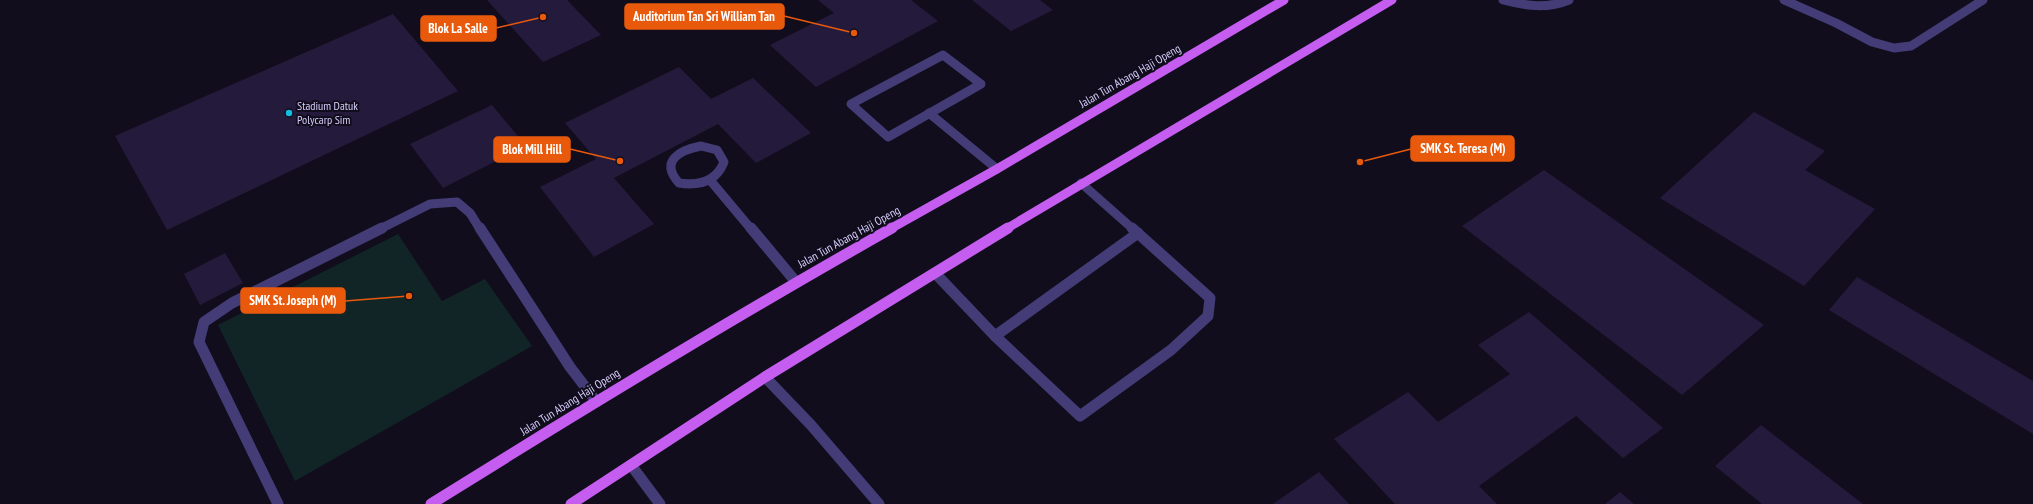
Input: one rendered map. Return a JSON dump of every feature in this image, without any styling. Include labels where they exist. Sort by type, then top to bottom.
[{"type":"main road","name":"Jalan Tun Abang Haji Openg","points":[[431,504],[596,401],[796,282],[997,169],[1284,0]]},
{"type":"main road","points":[[571,504],[765,377],[1081,183],[1392,0]]},
{"type":"lane","points":[[1503,0],[1521,5],[1555,6],[1569,0]]},
{"type":"lane","points":[[1784,0],[1836,23],[1872,42],[1894,48],[1911,46],[1983,0]]},
{"type":"lane","points":[[943,55],[981,84],[929,113],[888,136],[851,104],[943,55]]},
{"type":"lane","points":[[929,113],[997,169]]},
{"type":"lane","points":[[694,147],[710,147],[717,150],[724,162],[722,169],[710,180],[697,185],[679,182],[670,173],[670,166],[678,154],[686,150],[694,147]]},
{"type":"lane","points":[[710,180],[796,282]]},
{"type":"lane","points":[[935,273],[994,336],[1080,416],[1171,350],[1208,316],[1210,298],[1081,183]]},
{"type":"lane","points":[[278,504],[199,342],[204,322],[232,303],[430,204],[457,202],[470,213],[570,367],[596,401]]},
{"type":"lane","points":[[994,336],[1138,233]]},
{"type":"lane","points":[[765,377],[811,425],[879,504]]},
{"type":"lane","points":[[631,465],[660,504]]},
{"type":"green space","points":[[398,234],[442,301],[485,279],[532,346],[295,481],[218,325]]},
{"type":"building","points":[[487,0],[567,0],[601,35],[543,62]]},
{"type":"building","points":[[818,0],[911,0],[938,21],[816,87],[770,45],[834,13]]},
{"type":"building","points":[[972,0],[1040,0],[1053,10],[1011,31]]},
{"type":"building","name":"Stadium Datuk Polycarp Sim","points":[[393,14],[458,91],[167,230],[115,136]]},
{"type":"building","points":[[679,67],[711,99],[753,78],[811,133],[756,163],[718,124],[614,178],[654,224],[594,257],[540,187],[596,159],[565,123]]},
{"type":"building","points":[[492,105],[526,146],[443,188],[410,144]]},
{"type":"building","points":[[1754,112],[1825,151],[1805,170],[1875,209],[1804,286],[1660,198]]},
{"type":"building","points":[[1544,170],[1764,325],[1682,395],[1462,226]]},
{"type":"building","points":[[225,253],[243,283],[200,305],[184,274]]},
{"type":"building","points":[[1857,277],[2033,381],[2033,434],[1829,310]]},
{"type":"building","points":[[1529,312],[1663,428],[1623,458],[1576,416],[1479,486],[1497,504],[1395,504],[1334,439],[1408,392],[1438,422],[1510,374],[1478,345]]},
{"type":"building","points":[[1761,425],[1863,504],[1762,504],[1715,466]]},
{"type":"building","points":[[1319,472],[1349,504],[1273,504]]},
{"type":"building","points":[[1620,492],[1634,504],[1605,504]]},
{"type":"place","name":"Blok La Salle","points":[[543,17]]},
{"type":"place","name":"Auditorium Tan Sri William Tan","points":[[854,33]]},
{"type":"place","name":"Stadium Datuk Polycarp Sim","points":[[289,113]]},
{"type":"place","name":"Blok Mill Hill","points":[[620,161]]},
{"type":"place","name":"SMK St. Teresa (M)","points":[[1360,162]]},
{"type":"place","name":"SMK St. Joseph (M)","points":[[409,296]]}]
